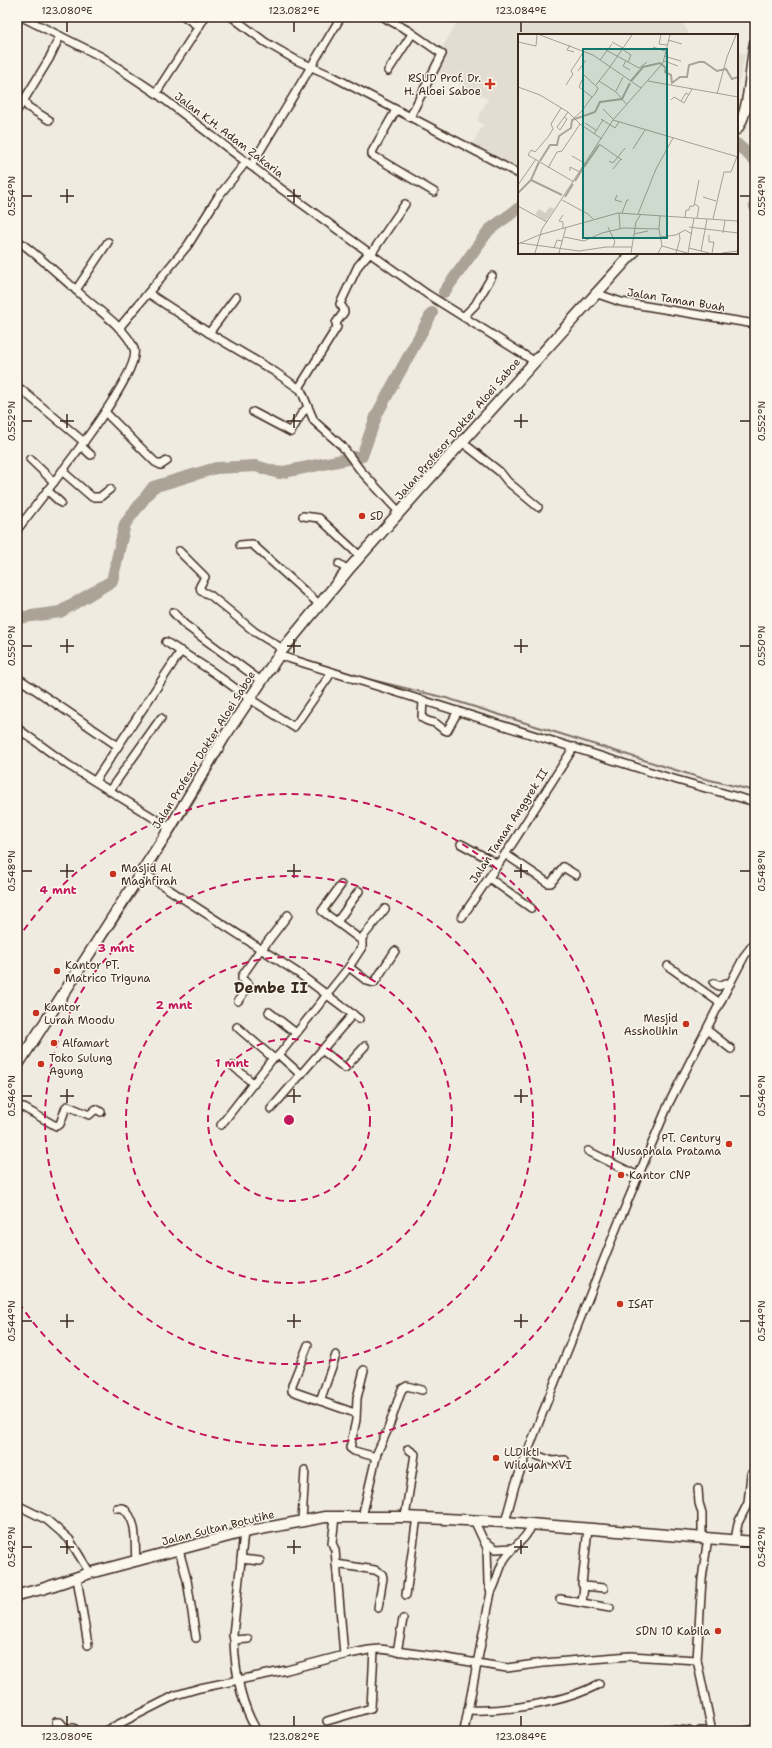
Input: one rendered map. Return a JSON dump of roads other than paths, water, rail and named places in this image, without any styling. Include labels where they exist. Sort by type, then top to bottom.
[{"type":"street","name":"Jalan K.H. Adam Zakaria","points":[[22,17],[102,57],[156,93],[249,164],[427,294],[534,361]]},
{"type":"street","points":[[185,17],[199,27]]},
{"type":"street","points":[[156,93],[205,17]]},
{"type":"street","points":[[233,17],[265,42],[518,173]]},
{"type":"street","points":[[119,328],[188,244],[210,209],[249,164],[341,17]]},
{"type":"street","points":[[383,17],[442,54],[410,117]]},
{"type":"street","points":[[388,71],[412,34]]},
{"type":"street","points":[[17,110],[22,99],[48,59],[60,36]]},
{"type":"street","points":[[738,128],[746,103],[753,65],[755,43]]},
{"type":"street","points":[[22,99],[28,106],[49,120]]},
{"type":"street","points":[[746,103],[755,110]]},
{"type":"street","points":[[396,110],[372,152],[372,155],[434,192]]},
{"type":"street","points":[[299,388],[335,329],[336,323],[344,312],[344,308],[340,304],[340,300],[348,290],[347,285],[358,266],[370,253],[405,204]]},
{"type":"street","points":[[17,240],[49,264],[119,328],[134,348],[135,356],[132,365],[105,412],[17,530]]},
{"type":"street","points":[[76,290],[108,242]]},
{"type":"street","name":"Jalan Profesor Dokter Aloei Saboe","points":[[18,1061],[142,872],[223,739],[281,652],[348,570],[595,293],[632,254]]},
{"type":"street","points":[[464,316],[475,305],[492,276]]},
{"type":"street","points":[[148,293],[209,333],[299,388],[305,396],[314,421],[342,446],[361,471],[400,513]]},
{"type":"street","name":"Jalan Taman Buah","points":[[595,293],[621,302],[754,322]]},
{"type":"street","points":[[209,333],[236,297]]},
{"type":"street","points":[[17,386],[82,444],[91,455]]},
{"type":"street","points":[[253,412],[291,432],[308,407]]},
{"type":"street","points":[[105,412],[155,462],[161,465],[167,461]]},
{"type":"street","points":[[462,442],[500,472],[509,484],[538,507]]},
{"type":"street","points":[[30,459],[54,482]]},
{"type":"street","points":[[62,471],[92,498],[100,497],[110,489]]},
{"type":"street","points":[[46,490],[61,503]]},
{"type":"street","points":[[303,516],[319,518],[361,557]]},
{"type":"street","points":[[240,545],[252,544],[320,605]]},
{"type":"street","points":[[179,552],[205,577],[200,586],[201,591],[210,595],[281,652],[332,672],[670,778],[755,802]]},
{"type":"street","points":[[339,564],[348,570]]},
{"type":"street","points":[[173,612],[190,629],[214,645],[261,682]]},
{"type":"street","points":[[166,642],[250,699],[294,726],[332,672]]},
{"type":"street","points":[[95,781],[180,651]]},
{"type":"street","points":[[18,678],[118,746]]},
{"type":"street","points":[[423,700],[422,718],[427,722],[436,724],[442,730],[447,731],[458,711]]},
{"type":"street","points":[[110,790],[161,718]]},
{"type":"street","points":[[17,728],[46,751],[170,828]]},
{"type":"street","name":"Jalan Taman Anggrek II","points":[[462,917],[505,854],[574,747]]},
{"type":"street","points":[[461,844],[498,864]]},
{"type":"street","points":[[505,854],[548,883],[551,883],[562,867],[576,875]]},
{"type":"street","points":[[142,872],[261,949],[328,995],[356,1017],[322,1050],[271,1109]]},
{"type":"street","points":[[489,878],[531,908]]},
{"type":"street","points":[[222,1124],[276,1056],[328,995],[362,947],[361,940],[322,911],[341,885]]},
{"type":"street","points":[[337,922],[359,891]]},
{"type":"street","points":[[361,940],[385,909]]},
{"type":"street","points":[[238,1001],[248,985],[242,979],[242,976],[288,915]]},
{"type":"street","points":[[505,1522],[515,1485],[568,1349],[669,1103],[730,984],[755,942]]},
{"type":"street","points":[[349,967],[367,981],[374,983],[395,951]]},
{"type":"street","points":[[668,966],[720,1003]]},
{"type":"street","points":[[714,984],[719,986],[726,983],[730,984]]},
{"type":"street","points":[[269,1012],[296,1033]]},
{"type":"street","points":[[237,1028],[301,1074]]},
{"type":"street","points":[[706,1030],[731,1048]]},
{"type":"street","points":[[322,1050],[345,1068],[365,1046]]},
{"type":"street","points":[[233,1066],[254,1084]]},
{"type":"street","points":[[17,1104],[56,1126],[60,1124],[66,1107],[68,1106],[89,1115],[96,1109],[101,1112]]},
{"type":"street","points":[[588,1151],[638,1176]]},
{"type":"street","points":[[308,1345],[291,1390],[298,1394],[355,1413]]},
{"type":"street","points":[[320,1401],[336,1355]]},
{"type":"street","points":[[364,1370],[356,1398],[356,1420],[350,1448],[354,1451],[376,1457]]},
{"type":"street","points":[[362,1516],[376,1457],[388,1429],[402,1389],[407,1386],[422,1390]]},
{"type":"street","points":[[405,1517],[415,1454],[408,1449]]},
{"type":"street","points":[[528,1452],[552,1461],[565,1460]]},
{"type":"street","points":[[302,1521],[305,1470]]},
{"type":"street","points":[[735,1540],[738,1523],[748,1503],[751,1474]]},
{"type":"street","points":[[698,1489],[705,1537],[697,1660],[712,1731],[700,1731]]},
{"type":"street","points":[[17,1505],[47,1520],[69,1539],[90,1573]]},
{"type":"street","points":[[117,1508],[123,1508],[132,1517],[135,1534],[136,1561]]},
{"type":"street","points":[[335,1517],[332,1543],[335,1550],[341,1604],[344,1654]]},
{"type":"street","name":"Jalan Sultan Botutihe","points":[[17,1595],[90,1573],[244,1532],[302,1521],[335,1517],[417,1517],[533,1523],[755,1542]]},
{"type":"street","points":[[406,1594],[417,1517]]},
{"type":"street","points":[[474,1520],[487,1548],[488,1583],[491,1592]]},
{"type":"street","points":[[464,1731],[491,1592],[496,1584],[503,1561],[512,1548],[525,1539],[533,1523]]},
{"type":"street","points":[[582,1603],[584,1586],[582,1584],[581,1576],[588,1528]]},
{"type":"street","points":[[244,1532],[234,1640],[237,1680],[257,1731]]},
{"type":"street","points":[[484,1541],[496,1548],[512,1548]]},
{"type":"street","points":[[179,1550],[187,1580],[196,1638]]},
{"type":"street","points":[[241,1559],[260,1561]]},
{"type":"street","points":[[336,1564],[375,1570],[382,1574],[383,1578],[378,1608]]},
{"type":"street","points":[[77,1578],[88,1645]]},
{"type":"street","points":[[584,1586],[604,1588]]},
{"type":"street","points":[[560,1599],[610,1608]]},
{"type":"street","points":[[397,1652],[403,1619]]},
{"type":"street","points":[[234,1640],[248,1639]]},
{"type":"street","points":[[105,1731],[176,1695],[237,1680],[287,1670],[344,1654],[374,1650],[506,1668],[543,1663],[630,1656],[697,1660]]},
{"type":"street","points":[[327,1721],[371,1708],[374,1650]]},
{"type":"street","points":[[468,1710],[505,1710],[586,1691],[600,1684]]},
{"type":"street","points":[[56,1722],[60,1722],[64,1728],[74,1728],[76,1731]]},
{"type":"street","points":[[665,1729],[689,1731]]},
{"type":"street","points":[[746,1731],[755,1729]]},
{"type":"waterway","points":[[753,40],[755,28]]},
{"type":"waterway","points":[[741,107],[746,78]]},
{"type":"waterway","points":[[738,145],[755,161]]},
{"type":"waterway","points":[[444,292],[489,230],[518,209]]},
{"type":"waterway","points":[[17,618],[60,612],[112,581],[125,524],[153,487],[216,468],[256,466],[279,473],[362,456],[377,414],[432,313]]},
{"type":"waterway","points":[[290,655],[368,679],[446,698],[698,777],[755,791]]},
{"type":"waterway","points":[[269,679],[278,668]]},
{"type":"waterway","points":[[152,868],[201,789],[232,734]]},
{"type":"waterway","points":[[78,980],[146,878]]},
{"type":"waterway","points":[[17,1075],[22,1068]]},
{"type":"place","name":"RSUD Prof. Dr. H. Aloei Saboe","points":[[490,84]]},
{"type":"place","name":"SD","points":[[362,516]]},
{"type":"place","name":"Masjid Al Maghfirah","points":[[113,874]]},
{"type":"place","name":"Kantor PT. Matrico Triguna","points":[[57,971]]},
{"type":"place","name":"Kantor Lurah Moodu","points":[[36,1013]]},
{"type":"place","name":"Mesjid Assholihin","points":[[686,1024]]},
{"type":"place","name":"Alfamart","points":[[54,1043]]},
{"type":"place","name":"Toko Sulung Agung","points":[[41,1064]]},
{"type":"place","name":"PT. Century Nusaphala Pratama","points":[[729,1144]]},
{"type":"place","name":"Kantor CNP","points":[[621,1175]]},
{"type":"place","name":"ISAT","points":[[620,1304]]},
{"type":"place","name":"LLDikti Wilayah XVI","points":[[496,1458]]},
{"type":"place","name":"SDN 10 Kabila","points":[[718,1631]]},
{"type":"district","name":"Dembe II","points":[[271,988]]}]
